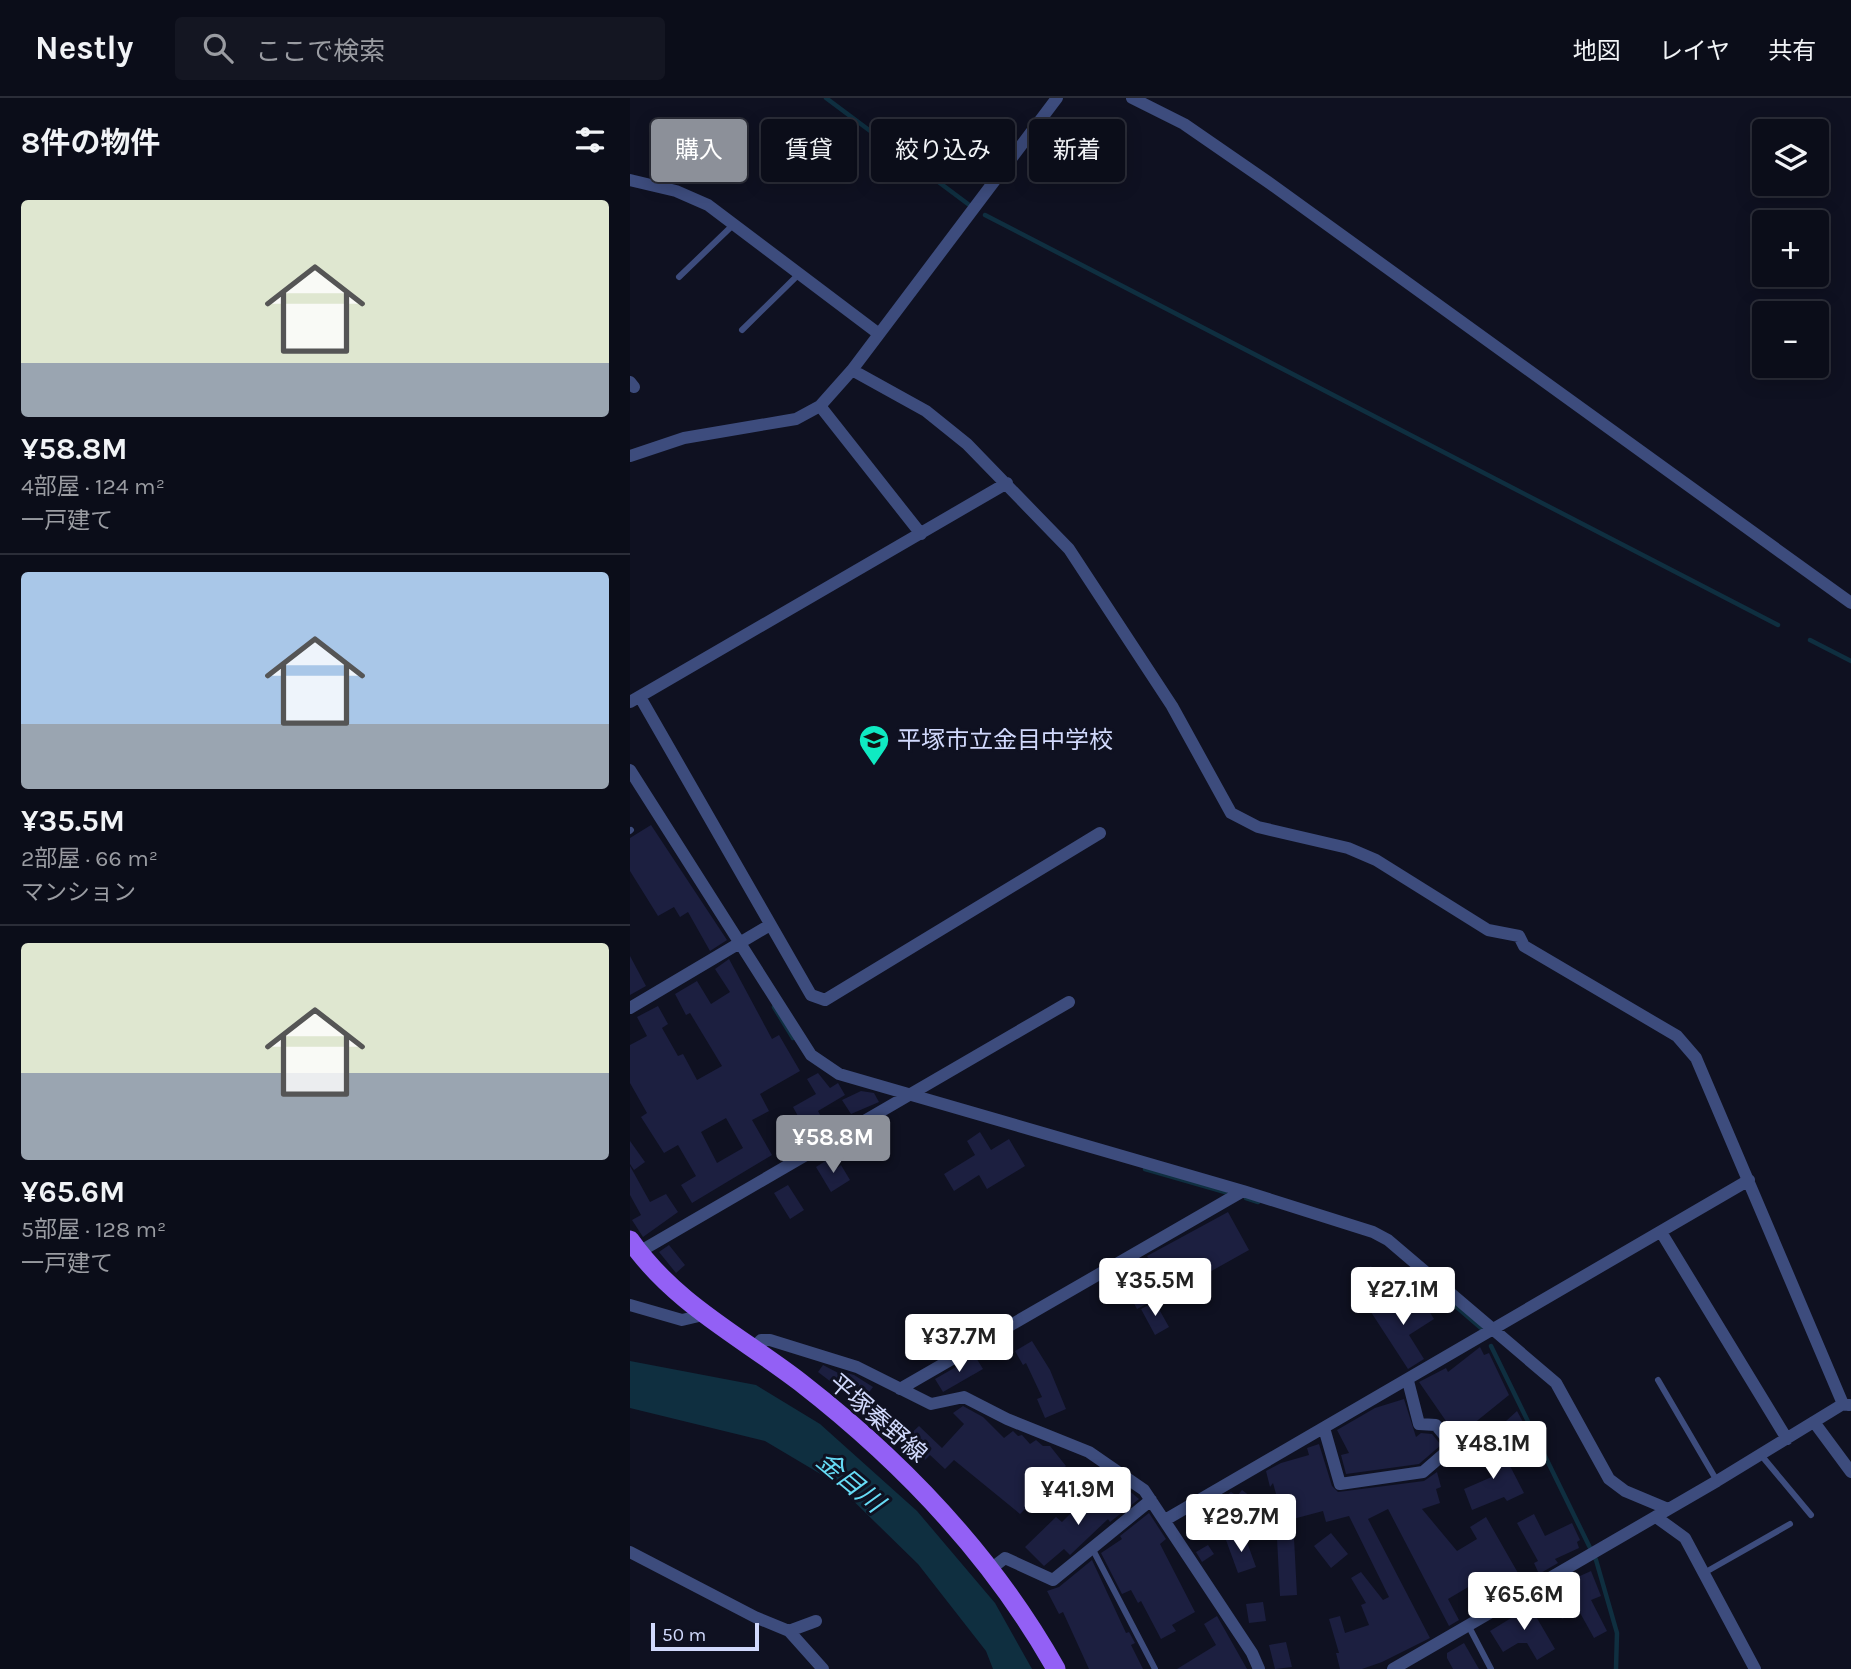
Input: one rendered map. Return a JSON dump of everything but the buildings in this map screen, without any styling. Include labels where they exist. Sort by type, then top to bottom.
[{"type":"main road","name":"平塚秦野線","points":[[634,1246],[672,1290],[863,1434],[939,1506],[992,1568],[1029,1621],[1056,1669]]},
{"type":"street","points":[[630,456],[684,438],[796,419],[820,406],[852,370],[1056,98]]},
{"type":"street","points":[[1132,98],[1184,124],[1268,182],[1851,603]]},
{"type":"street","points":[[630,180],[676,191],[708,205],[879,334]]},
{"type":"street","points":[[852,370],[926,411],[967,444],[1069,550],[1172,706],[1231,813],[1258,827],[1348,848],[1376,860],[1489,930],[1519,936],[1524,946],[1677,1036],[1696,1058],[1847,1405],[1393,1669]]},
{"type":"street","points":[[820,406],[921,534]]},
{"type":"street","points":[[1007,483],[635,699],[811,995],[825,1000],[1100,833]]},
{"type":"street","points":[[630,770],[811,1055],[839,1074],[1242,1191],[1373,1232],[1388,1240],[1556,1383],[1609,1479],[1625,1491],[1668,1510]]},
{"type":"street","points":[[630,1008],[770,925]]},
{"type":"street","points":[[634,1246],[912,1095],[1069,1002]]},
{"type":"street","points":[[1165,1520],[1408,1381],[1749,1180]]},
{"type":"street","points":[[900,1389],[1242,1191]]},
{"type":"street","points":[[1661,1232],[1787,1439]]},
{"type":"street","points":[[630,1305],[682,1320],[703,1315]]},
{"type":"street","points":[[753,1349],[761,1340],[770,1339],[857,1367],[931,1404],[964,1397],[1007,1419],[1089,1452],[1144,1490],[1252,1653],[1259,1669]]},
{"type":"street","points":[[1324,1428],[1340,1484],[1423,1472],[1453,1446],[1436,1425],[1419,1424],[1408,1381]]},
{"type":"street","points":[[1814,1422],[1851,1472]]},
{"type":"street","points":[[992,1568],[1005,1558],[1053,1580],[1151,1500]]},
{"type":"street","points":[[1656,1517],[1685,1538],[1755,1669]]},
{"type":"street","points":[[630,1552],[766,1622],[789,1631],[823,1669]]},
{"type":"street","points":[[789,1631],[816,1621]]},
{"type":"lane","points":[[679,277],[733,224]]},
{"type":"lane","points":[[742,330],[799,274]]},
{"type":"lane","points":[[1658,1380],[1717,1481]]},
{"type":"lane","points":[[1761,1455],[1811,1515]]},
{"type":"lane","points":[[1704,1573],[1790,1524]]},
{"type":"lane","points":[[1092,1548],[1155,1669]]},
{"type":"lane","points":[[1468,1625],[1491,1669]]},
{"type":"water","name":"金目川","points":[[630,1361],[756,1385],[820,1424],[917,1511],[995,1603],[1032,1669],[993,1669],[986,1651],[918,1564],[834,1482],[765,1441],[630,1408]]},
{"type":"waterway","points":[[826,98],[968,204]]},
{"type":"waterway","points":[[985,215],[1778,625]]},
{"type":"waterway","points":[[1810,640],[1851,661]]},
{"type":"waterway","points":[[774,1007],[793,1038]]},
{"type":"waterway","points":[[1145,1169],[1225,1192]]},
{"type":"waterway","points":[[1246,1198],[1258,1202]]},
{"type":"waterway","points":[[1430,1284],[1481,1328]]},
{"type":"waterway","points":[[1491,1346],[1596,1560],[1617,1633],[1616,1669]]},
{"type":"place","name":"平塚市立金目中学校","points":[[874,767]]}]
